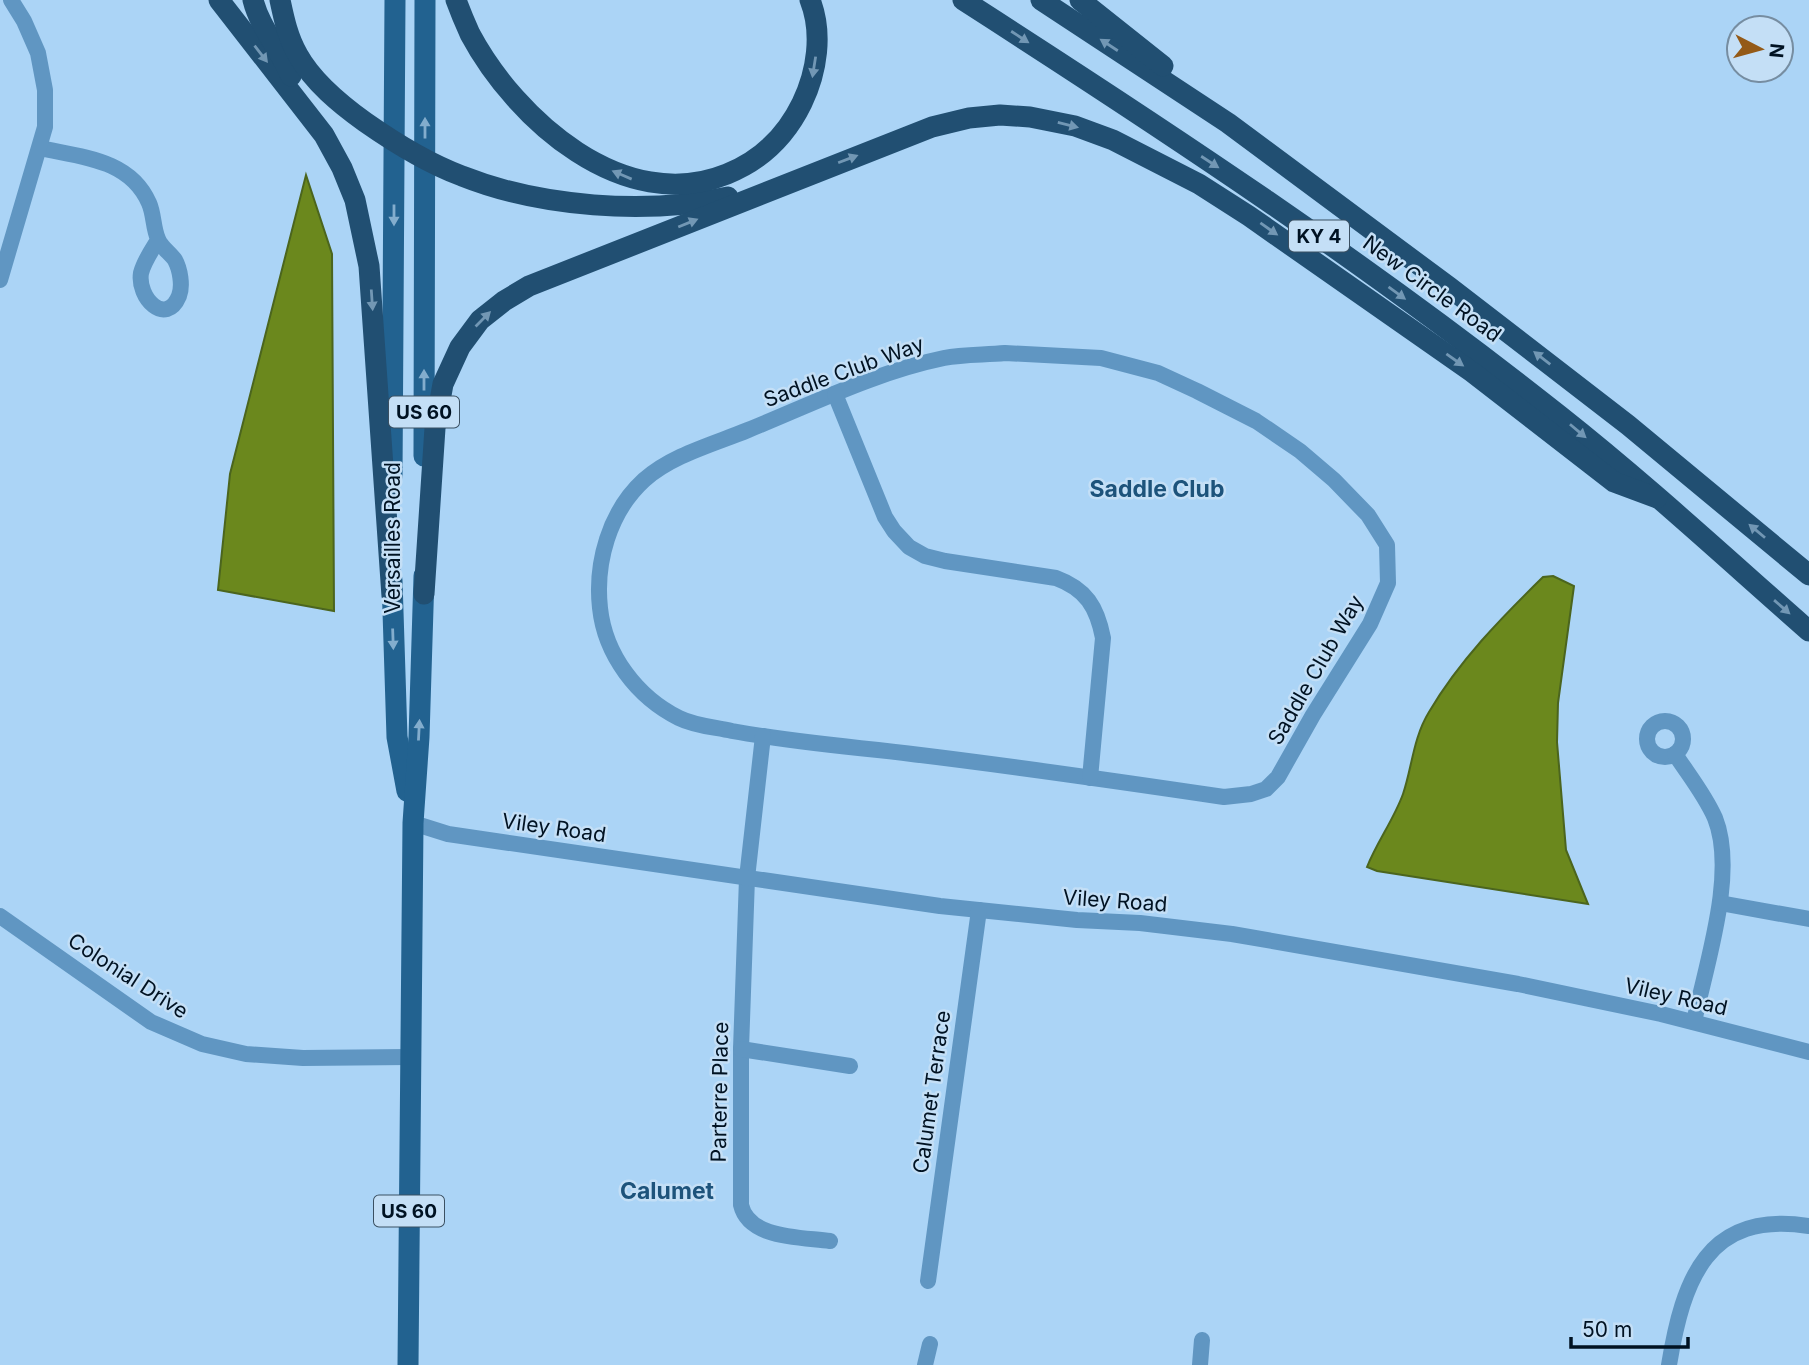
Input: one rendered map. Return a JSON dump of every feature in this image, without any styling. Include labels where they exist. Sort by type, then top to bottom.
[{"type":"highway","points":[[219,0],[324,135],[355,200],[369,266],[392,596]]},
{"type":"highway","points":[[253,0],[264,28],[283,57],[304,109]]},
{"type":"highway","points":[[280,0],[289,36],[306,68],[353,113],[408,150],[463,177],[527,195],[570,201],[651,205],[716,199],[785,184]]},
{"type":"highway","points":[[456,0],[470,34],[503,82],[530,114],[557,136],[582,155],[635,180],[687,184],[710,181],[759,157],[792,124],[811,84],[815,62],[817,35],[814,9],[810,0]]},
{"type":"highway","name":"New Circle Road","points":[[963,0],[1276,205],[1434,320],[1560,416],[1809,631]]},
{"type":"highway","name":"New Circle Road","points":[[1041,0],[1228,123],[1449,287],[1628,425],[1809,575]]},
{"type":"highway","points":[[1080,0],[1158,62],[1228,123]]},
{"type":"highway","points":[[424,594],[435,428],[443,384],[460,347],[480,320],[529,286],[785,184],[932,127],[969,118],[1000,115],[1030,117],[1075,126],[1113,140],[1199,184],[1472,372],[1614,482],[1657,498]]},
{"type":"main road","name":"Versailles Road","points":[[395,0],[392,596],[397,737],[412,823]]},
{"type":"main road","name":"Versailles Road","points":[[408,1365],[412,823],[424,594],[425,0]]},
{"type":"street","points":[[0,280],[40,148],[46,111],[42,71],[32,36],[11,0]]},
{"type":"street","points":[[40,148],[102,162],[119,168],[132,177],[149,202],[158,240]]},
{"type":"street","name":"Saddle Club Way","points":[[1004,353],[1101,358],[1157,373],[1256,421],[1300,451],[1334,480],[1368,515],[1387,545],[1388,583],[1370,624],[1278,777],[1266,789],[1251,794],[1224,796],[980,762],[763,736],[681,719],[653,702],[627,676],[607,640],[601,617],[597,589],[607,538],[629,497],[644,480],[682,457],[874,379],[945,358],[1004,353]]},
{"type":"street","points":[[835,394],[886,517],[894,531],[909,547],[925,556],[945,561],[1056,578],[1071,584],[1085,595],[1095,609],[1100,618],[1103,638],[1090,778]]},
{"type":"street","points":[[747,877],[763,736]]},
{"type":"street","points":[[1675,754],[1709,806],[1718,827],[1724,867],[1720,903],[1694,1022]]},
{"type":"street","name":"Viley Road","points":[[412,823],[448,834],[979,910],[1151,924],[1232,934],[1505,982],[1694,1022],[1809,1052]]},
{"type":"street","name":"Parterre Place","points":[[747,877],[741,1049],[741,1205],[748,1221],[768,1231],[790,1237],[830,1241]]},
{"type":"street","points":[[1720,903],[1809,919]]},
{"type":"street","name":"Calumet Terrace","points":[[928,1281],[979,910]]},
{"type":"street","name":"Colonial Drive","points":[[0,916],[152,1022],[202,1044],[222,1050],[282,1057],[409,1057]]},
{"type":"street","points":[[741,1049],[850,1066]]},
{"type":"street","points":[[1669,1365],[1682,1303],[1702,1262],[1714,1248],[1726,1237],[1755,1226],[1772,1223],[1809,1226]]},
{"type":"street","points":[[1200,1365],[1202,1340]]},
{"type":"street","points":[[925,1365],[930,1344]]},
{"type":"shaded area","points":[[306,175],[332,254],[334,611],[218,590],[230,474]]},
{"type":"shaded area","points":[[1553,576],[1574,586],[1558,703],[1557,742],[1566,850],[1588,904],[1377,871],[1367,867],[1399,803],[1419,732],[1441,693],[1481,641],[1512,608],[1543,577]]},
{"type":"district","name":"Saddle Club","points":[[1157,489]]},
{"type":"district","name":"Calumet","points":[[667,1191]]}]
